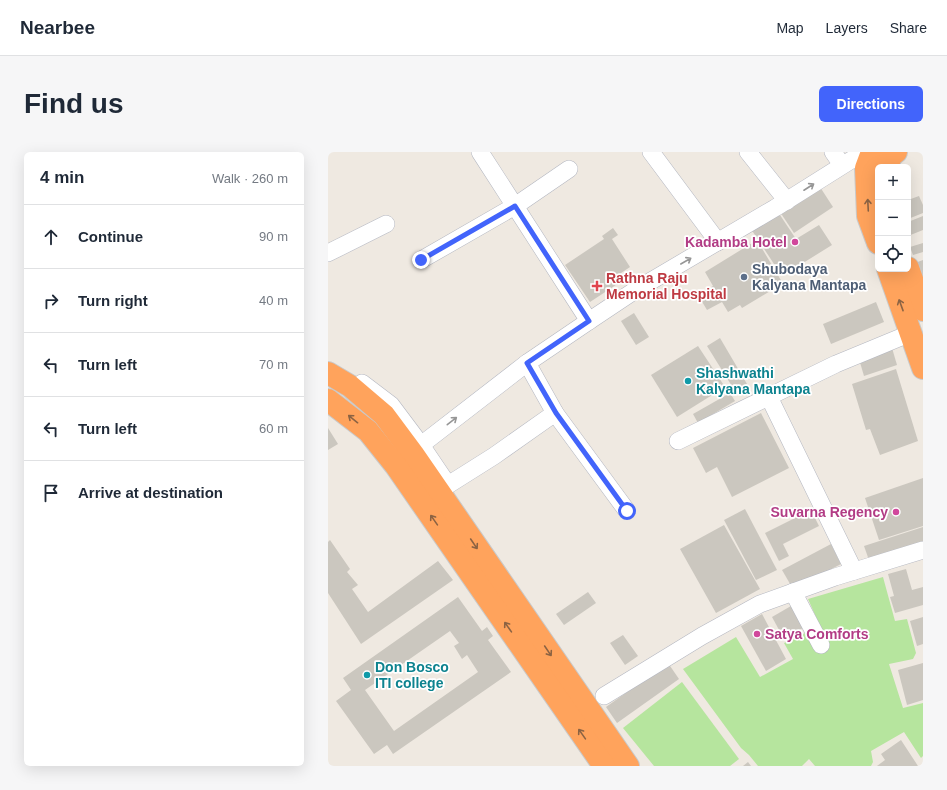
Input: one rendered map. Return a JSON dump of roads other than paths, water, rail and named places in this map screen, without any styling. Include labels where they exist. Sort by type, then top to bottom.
[{"type":"highway","points":[[872,152],[866,168],[868,216],[876,236]]},
{"type":"highway","points":[[888,164],[891,156],[896,152]]},
{"type":"highway","points":[[889,272],[923,368]]},
{"type":"highway","points":[[909,272],[923,310]]},
{"type":"highway","points":[[331,374],[350,386],[384,415],[628,766]]},
{"type":"highway","points":[[328,400],[368,431],[396,466],[604,766]]},
{"type":"street","points":[[480,152],[589,321]]},
{"type":"street","points":[[651,152],[718,242]]},
{"type":"street","points":[[748,152],[786,201]]},
{"type":"street","points":[[421,445],[527,363],[634,291],[786,201],[838,159],[864,152]]},
{"type":"street","points":[[421,260],[515,206],[569,169]]},
{"type":"street","points":[[328,253],[386,224]]},
{"type":"street","points":[[678,441],[836,364],[911,333]]},
{"type":"street","points":[[527,363],[556,413],[627,511]]},
{"type":"street","points":[[331,374],[342,369],[391,405],[421,445],[448,485],[494,456],[556,413]]},
{"type":"street","points":[[769,397],[854,571]]},
{"type":"street","points":[[604,696],[702,636],[760,604],[835,576],[923,550]]},
{"type":"street","points":[[793,592],[821,645]]},
{"type":"place","name":"Kadamba Hotel","points":[[795,242]]},
{"type":"place","name":"Shubodaya Kalyana Mantapa","points":[[744,277]]},
{"type":"place","name":"Rathna Raju Memorial Hospital","points":[[597,286]]},
{"type":"place","name":"Shashwathi Kalyana Mantapa","points":[[688,381]]},
{"type":"place","name":"Suvarna Regency","points":[[896,512]]},
{"type":"place","name":"Satya Comforts","points":[[757,634]]},
{"type":"place","name":"Don Bosco ITI college","points":[[367,675]]}]
